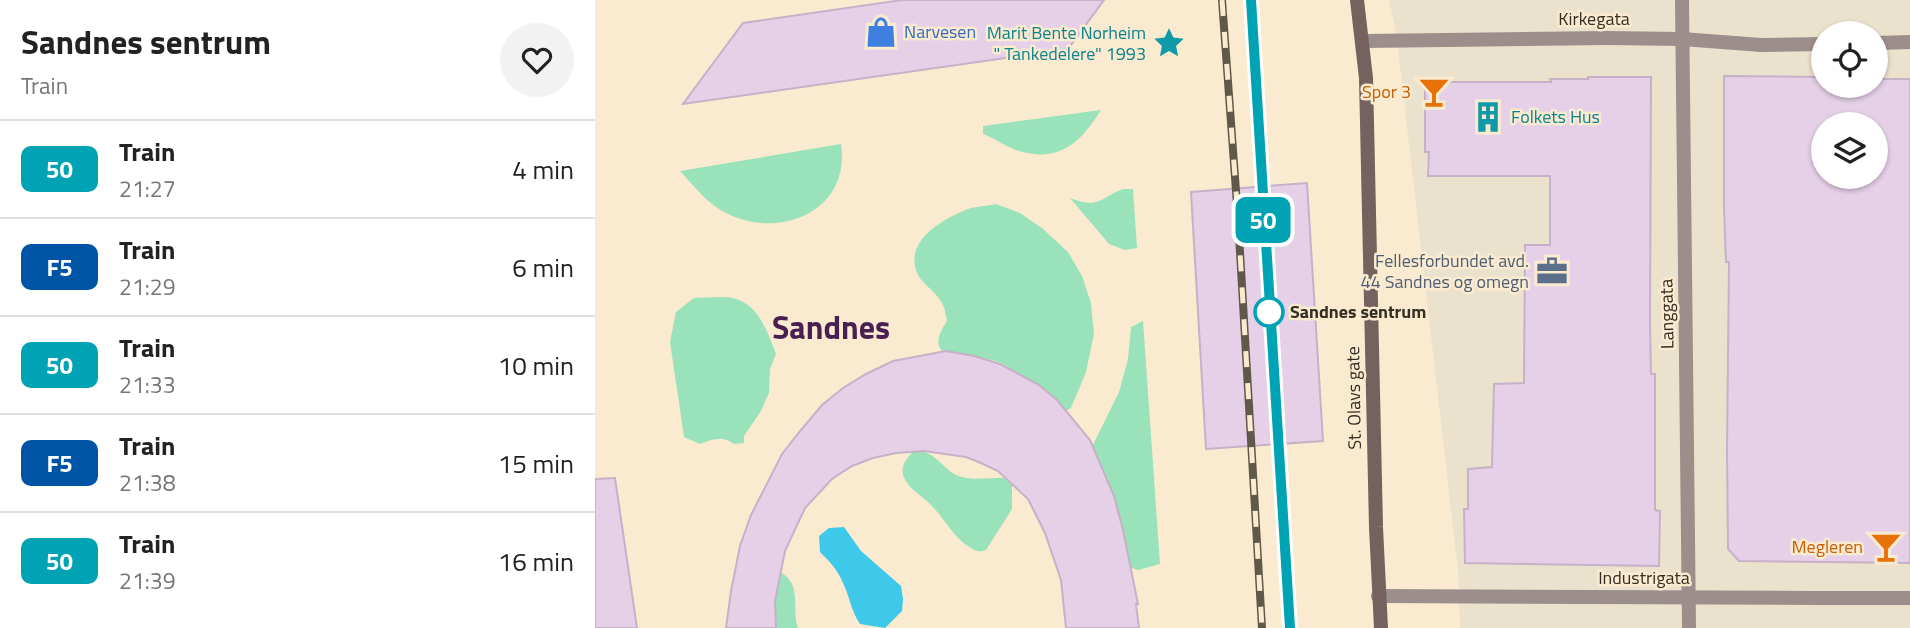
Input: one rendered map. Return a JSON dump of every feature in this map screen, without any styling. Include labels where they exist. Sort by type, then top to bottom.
[{"type":"street","name":"St. Olavs gate","points":[[1357,0],[1364,41],[1381,628]]},
{"type":"street","name":"Langgata","points":[[1682,0],[1689,628]]},
{"type":"street","name":"Kirkegata","points":[[1364,41],[1682,38],[1761,45],[1811,44]]},
{"type":"street","points":[[1888,43],[1910,42]]},
{"type":"street","name":"Industrigata","points":[[1378,596],[1910,598]]},
{"type":"shaded area","name":"Sandnes sentrum","points":[[1389,0],[1910,0],[1910,628],[1460,628],[1458,571],[1396,31]]},
{"type":"green space","points":[[1101,110],[1086,132],[1058,152],[1033,154],[1019,151],[983,134],[983,126]]},
{"type":"green space","points":[[841,144],[841,167],[835,186],[824,202],[809,214],[790,221],[749,221],[728,214],[708,200],[680,171]]},
{"type":"green space","points":[[1123,189],[1133,189],[1137,248],[1125,250],[1109,244],[1070,198],[1093,203]]},
{"type":"green space","points":[[996,204],[1020,213],[1042,228],[1068,252],[1082,276],[1091,303],[1094,334],[1086,372],[1071,408],[1057,416],[1029,385],[1005,365],[987,359],[953,356],[944,352],[939,346],[939,336],[947,321],[944,307],[920,279],[916,270],[914,259],[917,249],[930,231],[968,209]]},
{"type":"green space","points":[[694,298],[733,298],[750,306],[761,320],[776,354],[770,369],[769,393],[761,411],[744,436],[744,443],[734,444],[718,439],[700,444],[684,437],[670,342],[676,312]]},
{"type":"green space","points":[[1143,321],[1160,564],[1138,570],[1126,566],[1090,451],[1119,392],[1128,359],[1131,327]]},
{"type":"green space","points":[[914,451],[927,453],[962,477],[1007,478],[1012,485],[1012,509],[986,550],[976,551],[965,544],[907,484],[903,468]]},
{"type":"green space","points":[[780,572],[792,583],[798,628],[752,628]]},
{"type":"water","points":[[844,527],[861,551],[901,586],[902,611],[885,628],[860,624],[839,574],[820,552],[819,536],[829,528]]},
{"type":"building","points":[[902,0],[1104,0],[1068,49],[683,104],[743,23]]},
{"type":"building","points":[[1724,76],[1811,77],[1811,98],[1888,98],[1888,79],[1910,79],[1910,563],[1739,561],[1728,549],[1729,262],[1726,262]]},
{"type":"building","points":[[1651,77],[1650,326],[1651,374],[1655,374],[1655,510],[1660,511],[1659,566],[1465,563],[1464,509],[1468,509],[1468,469],[1492,467],[1494,384],[1524,383],[1525,245],[1550,245],[1550,176],[1428,176],[1429,152],[1425,152],[1425,82],[1551,82],[1550,79]]},
{"type":"building","points":[[1307,183],[1323,441],[1206,449],[1191,192]]},
{"type":"building","points":[[946,351],[1000,364],[1039,385],[1057,400],[1090,440],[1114,496],[1123,530],[1138,604],[1139,628],[1066,628],[1061,580],[1045,533],[1028,499],[998,471],[981,463],[966,457],[924,451],[873,458],[852,466],[832,479],[805,508],[785,551],[775,601],[776,628],[726,628],[740,546],[751,515],[782,454],[801,430],[822,405],[866,374],[893,361]]},
{"type":"building","points":[[615,478],[637,628],[595,628],[595,479]]},
{"type":"railway","points":[[1222,0],[1238,218],[1262,628]]},
{"type":"railway","points":[[1251,0],[1290,628]]},
{"type":"train","name":"50","points":[[1251,0],[1290,628]]},
{"type":"place","name":"Narvesen","points":[[881,32]]},
{"type":"place","name":"Marit Bente Norheim \" Tankedelere\" 1993","points":[[1169,43]]},
{"type":"place","name":"Spor 3","points":[[1434,92]]},
{"type":"place","name":"Folkets Hus","points":[[1488,117]]},
{"type":"place","name":"Fellesforbundet avd. 44 Sandnes og omegn","points":[[1552,271]]},
{"type":"place","name":"Sandnes sentrum","points":[[1269,312]]},
{"type":"place","name":"Megleren","points":[[1886,547]]},
{"type":"district","name":"Sandnes","points":[[831,328]]}]
